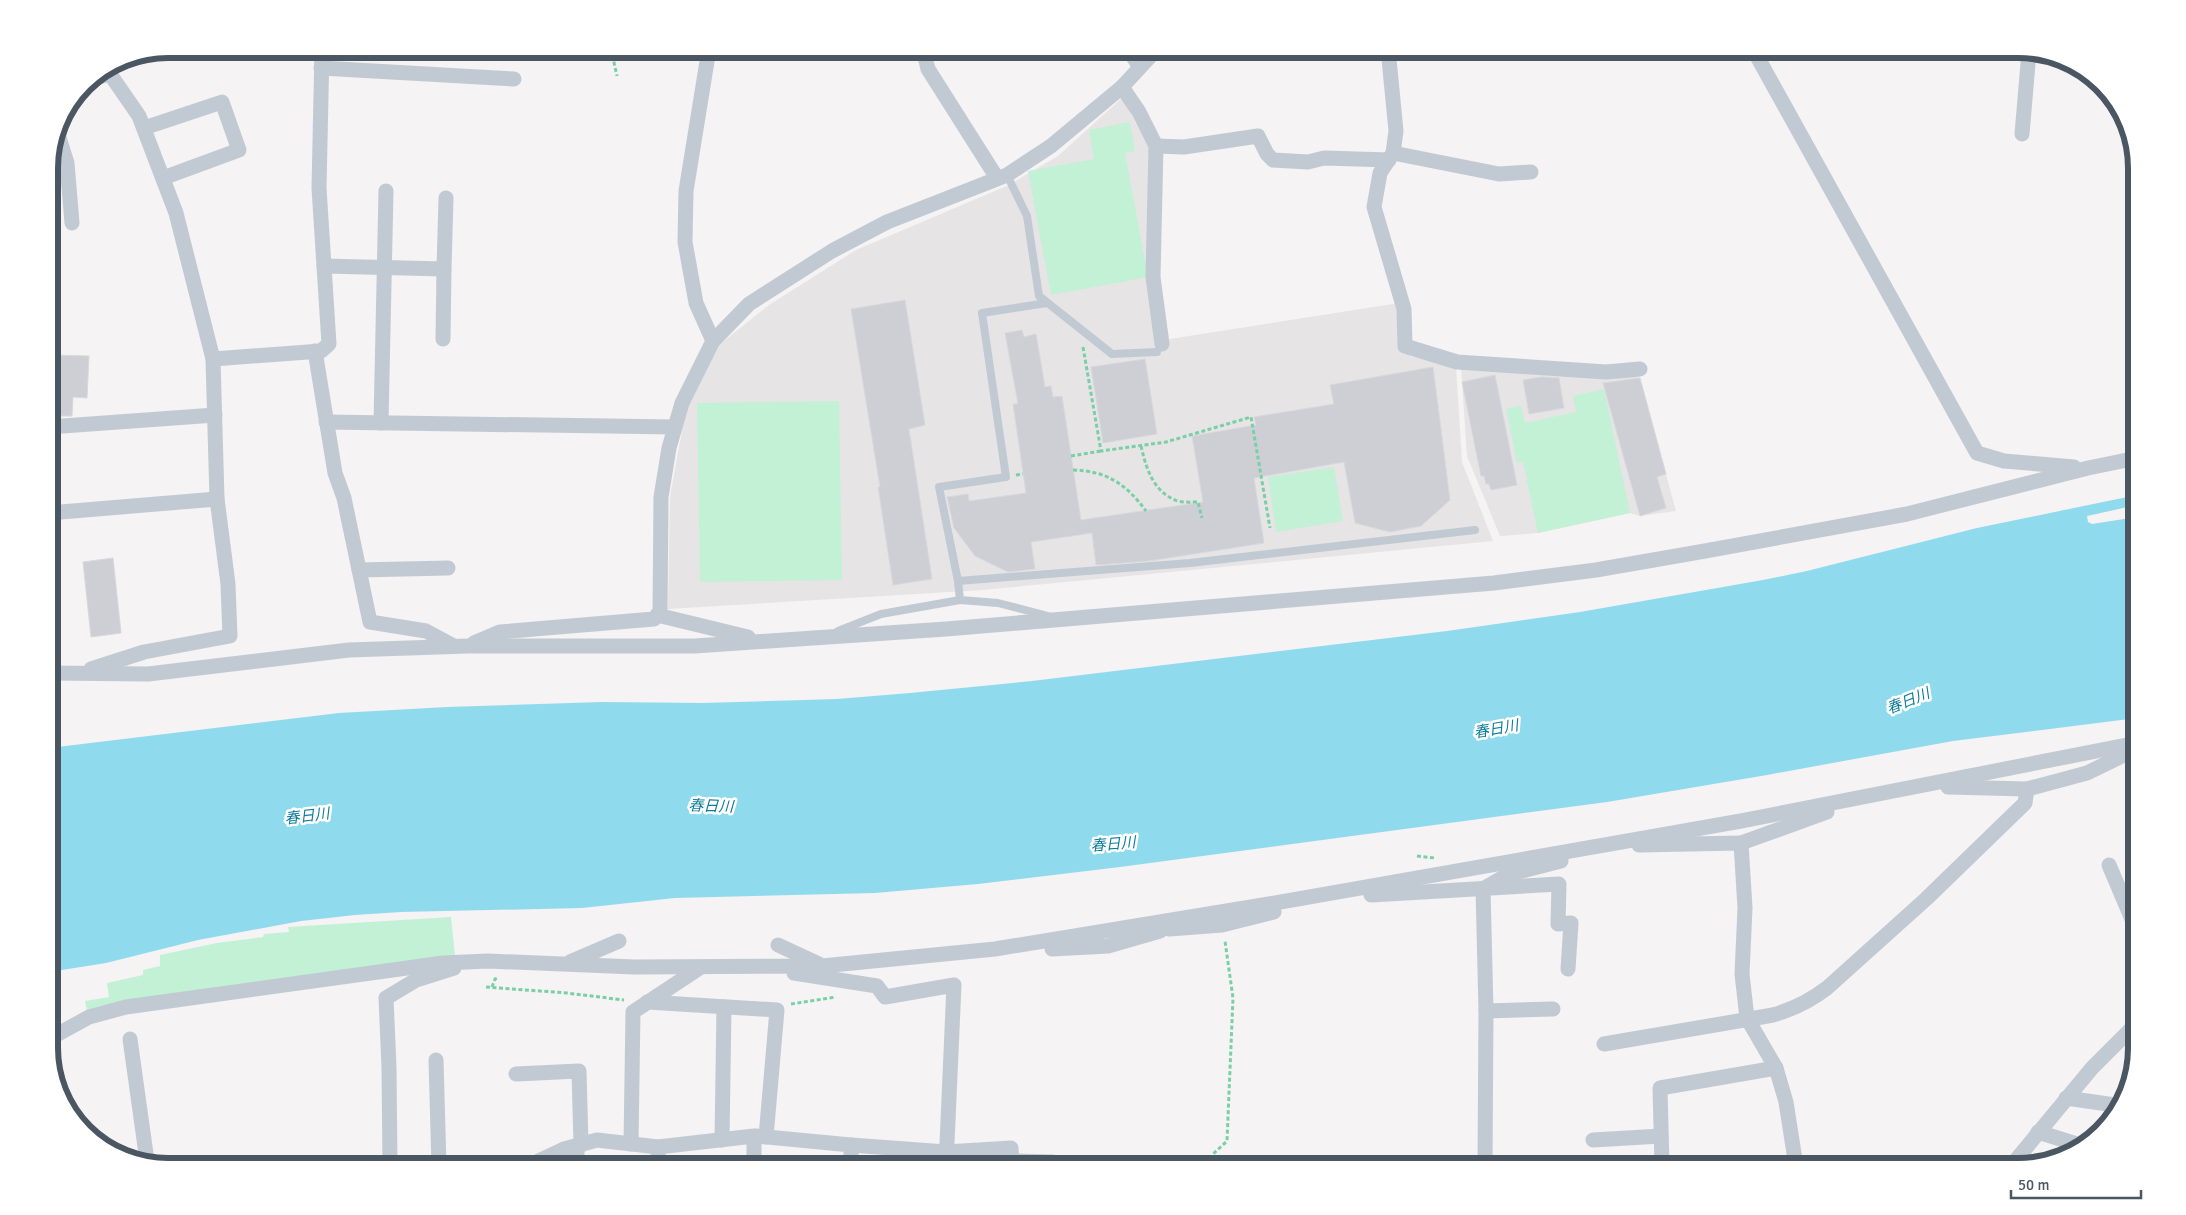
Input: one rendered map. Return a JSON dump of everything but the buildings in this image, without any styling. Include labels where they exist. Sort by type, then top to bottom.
[{"type":"street","points":[[213,359],[321,351],[329,344],[319,188],[322,58]]},
{"type":"street","points":[[708,58],[686,192],[685,242],[696,303],[713,341]]},
{"type":"street","points":[[925,58],[928,69],[1002,177]]},
{"type":"street","points":[[1134,58],[1140,67]]},
{"type":"street","points":[[315,351],[335,473],[344,498],[370,622],[426,631],[461,646],[500,632],[654,619],[660,612],[661,497],[669,448],[682,403],[713,341],[749,304],[832,251],[887,222],[1002,177],[1051,146],[1122,87],[1148,58]]},
{"type":"street","points":[[1389,58],[1396,131],[1391,157],[1380,173],[1374,207],[1404,309],[1405,346],[1457,362],[1606,372],[1640,369]]},
{"type":"street","points":[[1757,58],[1977,453],[2004,461],[2088,468]]},
{"type":"street","points":[[2022,134],[2028,58]]},
{"type":"street","points":[[321,68],[514,79]]},
{"type":"street","points":[[75,674],[144,652],[230,636],[228,584],[217,499],[213,359],[176,213],[139,116],[110,73]]},
{"type":"street","points":[[1122,87],[1139,112],[1156,146],[1153,277],[1159,348]]},
{"type":"street","points":[[144,128],[222,102],[239,150],[163,178]]},
{"type":"street","points":[[1156,146],[1184,147],[1258,136],[1267,154],[1273,160],[1283,162],[1308,162],[1324,158],[1391,157],[1499,174],[1531,172]]},
{"type":"street","points":[[61,142],[67,162],[72,224]]},
{"type":"street","points":[[381,423],[386,191]]},
{"type":"street","points":[[442,339],[446,198]]},
{"type":"street","points":[[324,266],[444,269]]},
{"type":"street","points":[[58,426],[215,415]]},
{"type":"street","points":[[326,422],[675,427]]},
{"type":"street","points":[[2111,462],[2128,452]]},
{"type":"street","points":[[58,673],[148,674],[350,650],[461,646],[696,646],[1061,620],[1494,583],[1596,570],[1907,514],[2111,462],[2128,459]]},
{"type":"street","points":[[58,512],[217,499]]},
{"type":"street","points":[[359,570],[448,568]]},
{"type":"street","points":[[657,616],[763,641]]},
{"type":"street","points":[[1162,926],[1222,925],[1331,893],[1843,802],[2128,744]]},
{"type":"street","points":[[1924,786],[2027,789],[2087,773],[2128,752]]},
{"type":"street","points":[[1604,1044],[1773,1015],[1794,1009],[1811,1000],[1827,988],[1926,899],[2025,804],[2027,789]]},
{"type":"street","points":[[1483,889],[1507,875],[1576,857],[1598,846],[1741,843],[1834,809],[1843,802]]},
{"type":"street","points":[[1741,843],[1746,908],[1742,974],[1747,1018],[1776,1068],[1786,1102],[1795,1158]]},
{"type":"street","points":[[2109,865],[2128,894]]},
{"type":"street","points":[[58,1034],[89,1017],[126,1007],[443,962],[473,960],[564,965],[822,966],[933,956],[1028,944],[1162,926],[1296,903],[1387,893],[1559,884],[1558,924],[1570,923],[1568,969]]},
{"type":"street","points":[[1483,889],[1486,1011],[1485,1158]]},
{"type":"street","points":[[1331,893],[1352,897]]},
{"type":"street","points":[[564,965],[619,941]]},
{"type":"street","points":[[778,945],[822,966]]},
{"type":"street","points":[[390,1158],[386,998],[416,980],[473,960]]},
{"type":"street","points":[[789,966],[794,973],[877,986],[885,996],[954,985],[946,1158]]},
{"type":"street","points":[[631,1144],[633,1012],[701,967]]},
{"type":"street","points":[[647,1002],[777,1010],[756,1158]]},
{"type":"street","points":[[722,1140],[724,1007]]},
{"type":"street","points":[[1486,1011],[1553,1009]]},
{"type":"street","points":[[2017,1158],[2066,1098],[2128,1032]]},
{"type":"street","points":[[130,1039],[146,1156]]},
{"type":"street","points":[[2120,1040],[2128,1041]]},
{"type":"street","points":[[436,1060],[439,1158]]},
{"type":"street","points":[[1662,1158],[1660,1088],[1776,1068]]},
{"type":"street","points":[[516,1074],[579,1071],[579,1145],[577,1158]]},
{"type":"street","points":[[2066,1098],[2112,1105]]},
{"type":"street","points":[[2038,1132],[2074,1143]]},
{"type":"street","points":[[1593,1140],[1661,1136]]},
{"type":"street","points":[[545,1158],[564,1149],[597,1140],[658,1147],[760,1137],[851,1145],[939,1158]]},
{"type":"street","points":[[851,1145],[851,1158]]},
{"type":"street","points":[[658,1147],[658,1158]]},
{"type":"street","points":[[952,1158],[1011,1148],[1012,1158]]},
{"type":"lane","points":[[1002,177],[1026,216],[1039,296],[1112,354],[1159,348]]},
{"type":"lane","points":[[960,600],[958,581],[939,488],[1006,477],[982,313],[1047,303]]},
{"type":"lane","points":[[958,581],[1190,563],[1475,530]]},
{"type":"lane","points":[[825,637],[881,614],[960,600],[998,603],[1061,620]]},
{"type":"path","points":[[613,58],[618,76]]},
{"type":"path","points":[[1080,329],[1101,451]]},
{"type":"path","points":[[1071,456],[1166,442],[1251,417],[1270,528]]},
{"type":"path","points":[[1141,446],[1146,471],[1156,486],[1175,501],[1198,502],[1202,518]]},
{"type":"path","points":[[1073,470],[1090,470],[1106,475],[1135,496],[1146,511]]},
{"type":"path","points":[[1212,1158],[1212,1155],[1227,1141],[1231,1049],[1233,998],[1222,925]]},
{"type":"path","points":[[486,987],[567,993],[647,1002]]},
{"type":"path","points":[[777,1010],[780,1006],[840,997]]},
{"type":"shaded area","points":[[1122,98],[1149,147],[1157,341],[1399,303],[1410,356],[1456,366],[1462,462],[1493,541],[983,590],[668,609],[670,497],[686,409],[720,344],[769,305],[856,250],[1009,185],[1058,156]]},
{"type":"shaded area","points":[[1461,367],[1638,373],[1676,511],[1640,516],[1630,513],[1538,533],[1500,536],[1467,456]]},
{"type":"green space","points":[[1130,122],[1135,151],[1125,153],[1148,277],[1051,295],[1028,171],[1094,159],[1089,130]]},
{"type":"green space","points":[[1604,389],[1630,513],[1538,533],[1523,462],[1517,463],[1506,409],[1521,406],[1525,423],[1576,412],[1573,396]]},
{"type":"green space","points":[[839,401],[842,580],[700,582],[697,403]]},
{"type":"green space","points":[[1334,467],[1343,521],[1276,532],[1268,477]]},
{"type":"green space","points":[[451,917],[455,956],[87,1011],[85,1001],[109,997],[107,983],[143,975],[143,970],[160,966],[160,955],[217,943],[263,937],[264,934],[289,932],[288,927]]},
{"type":"water","name":"春日川","points":[[2128,497],[2128,507],[2087,516],[2088,522],[2092,524],[2128,518],[2128,719],[1953,741],[1607,802],[1120,867],[978,884],[875,893],[675,898],[582,908],[401,912],[355,915],[301,921],[198,940],[106,963],[58,971],[58,747],[339,713],[602,702],[703,703],[837,699],[1032,681],[1447,631],[1580,612],[1807,571],[1977,528]]}]
